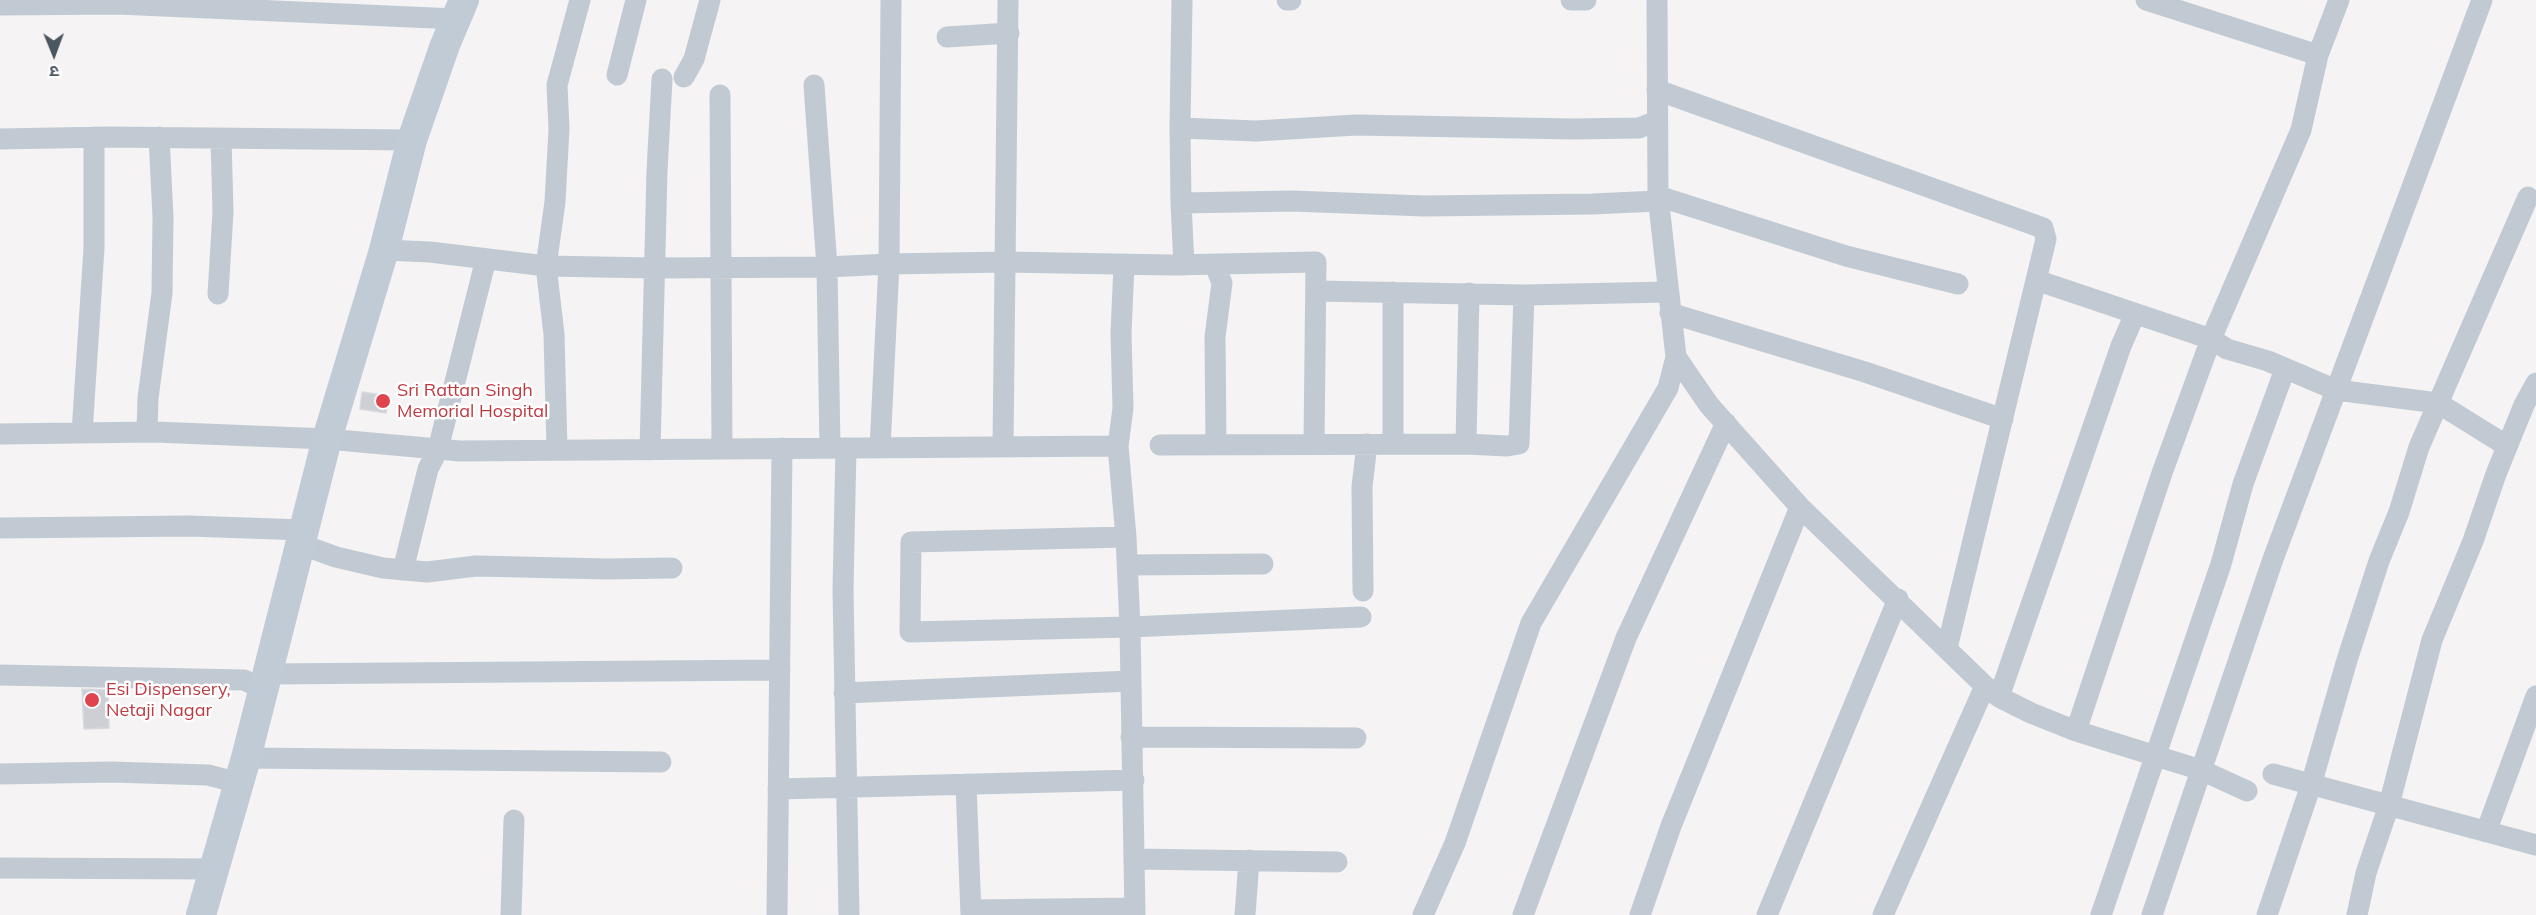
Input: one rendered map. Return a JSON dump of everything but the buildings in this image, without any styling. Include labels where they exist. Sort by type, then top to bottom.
[{"type":"main road","points":[[201,915],[242,770],[327,439],[384,250],[412,140],[460,9]]},
{"type":"street","points":[[557,450],[554,334],[546,266],[555,202],[559,129],[556,84],[579,0]]},
{"type":"street","points":[[618,75],[636,0]]},
{"type":"street","points":[[684,77],[694,59],[710,0]]},
{"type":"street","points":[[880,448],[889,264],[891,0]]},
{"type":"street","points":[[1004,447],[1008,0]]},
{"type":"street","points":[[1182,0],[1180,128],[1184,265]]},
{"type":"street","points":[[1571,0],[1586,0]]},
{"type":"street","points":[[1423,915],[1455,843],[1531,622],[1668,388],[1676,357],[1658,198],[1657,0]]},
{"type":"street","points":[[2146,0],[2318,55]]},
{"type":"street","points":[[2076,731],[2158,484],[2211,339],[2301,130],[2318,55],[2339,0]]},
{"type":"street","points":[[2152,915],[2273,559],[2482,0]]},
{"type":"street","points":[[0,5],[118,4],[460,9]]},
{"type":"street","points":[[947,37],[1009,33]]},
{"type":"street","points":[[650,450],[654,268],[663,79]]},
{"type":"street","points":[[814,85],[838,448],[849,915]]},
{"type":"street","points":[[1657,90],[2043,228],[2046,239],[1947,648]]},
{"type":"street","points":[[720,95],[722,449]]},
{"type":"street","points":[[1180,128],[1256,131],[1356,125],[1639,128],[1657,121]]},
{"type":"street","points":[[82,433],[94,248],[94,137]]},
{"type":"street","points":[[0,139],[159,137],[412,140]]},
{"type":"street","points":[[147,432],[148,398],[162,293],[163,217],[159,137]]},
{"type":"street","points":[[218,294],[223,212],[221,138]]},
{"type":"street","points":[[2267,915],[2311,785],[2319,752],[2379,561],[2400,512],[2420,447],[2533,194]]},
{"type":"street","points":[[1181,202],[1292,201],[1424,206],[1592,204],[1658,198],[1846,256],[1958,284]]},
{"type":"street","points":[[384,250],[546,266],[654,268],[827,267],[1005,262],[1184,265],[1316,262],[1314,444]]},
{"type":"street","points":[[404,570],[428,469],[438,449],[486,259]]},
{"type":"street","points":[[966,784],[971,913],[1135,911],[1130,627],[1126,537],[1118,446],[1123,408],[1121,333],[1124,264]]},
{"type":"street","points":[[1215,265],[1222,283],[1215,337],[1216,445]]},
{"type":"street","points":[[2036,280],[2211,339],[2228,349],[2336,390],[2438,404],[2507,446]]},
{"type":"street","points":[[1317,291],[1524,294],[1669,302],[2003,419]]},
{"type":"street","points":[[1393,292],[1393,444]]},
{"type":"street","points":[[1466,444],[1469,293]]},
{"type":"street","points":[[1160,446],[1466,444],[1507,446],[1520,444],[1524,294]]},
{"type":"street","points":[[1883,915],[1992,691],[2135,314]]},
{"type":"street","points":[[1676,357],[1708,405],[1800,507],[1992,691],[2031,713],[2076,731],[2201,770],[2247,791]]},
{"type":"street","points":[[2101,915],[2221,564],[2243,484],[2285,369]]},
{"type":"street","points":[[2357,915],[2366,873],[2389,805],[2432,640],[2473,541],[2507,446],[2536,383]]},
{"type":"street","points":[[1523,915],[1626,638],[1726,423]]},
{"type":"street","points":[[0,434],[147,432],[327,439],[460,451],[1118,446]]},
{"type":"street","points":[[1363,591],[1362,487],[1367,444]]},
{"type":"street","points":[[777,915],[782,448]]},
{"type":"street","points":[[1640,915],[1675,815],[1800,507]]},
{"type":"street","points":[[0,528],[189,526],[302,537],[336,557],[427,572],[476,566],[672,568]]},
{"type":"street","points":[[1126,537],[910,542],[910,632],[1130,627],[1361,616]]},
{"type":"street","points":[[1127,565],[1263,564]]},
{"type":"street","points":[[1767,915],[1898,599]]},
{"type":"street","points":[[0,675],[265,681],[780,670]]},
{"type":"street","points":[[844,693],[1131,681]]},
{"type":"street","points":[[2486,832],[2536,696]]},
{"type":"street","points":[[1131,737],[1356,738]]},
{"type":"street","points":[[0,774],[111,772],[208,775],[242,770],[661,762]]},
{"type":"street","points":[[2273,774],[2536,845]]},
{"type":"street","points":[[778,789],[1134,780]]},
{"type":"street","points":[[511,915],[514,820]]},
{"type":"street","points":[[1135,859],[1337,862]]},
{"type":"street","points":[[1245,915],[1249,860]]},
{"type":"street","points":[[0,868],[214,869]]},
{"type":"place","name":"Sri Rattan Singh Memorial Hospital","points":[[383,401]]},
{"type":"place","name":"Esi Dispensery, Netaji Nagar","points":[[92,700]]}]
